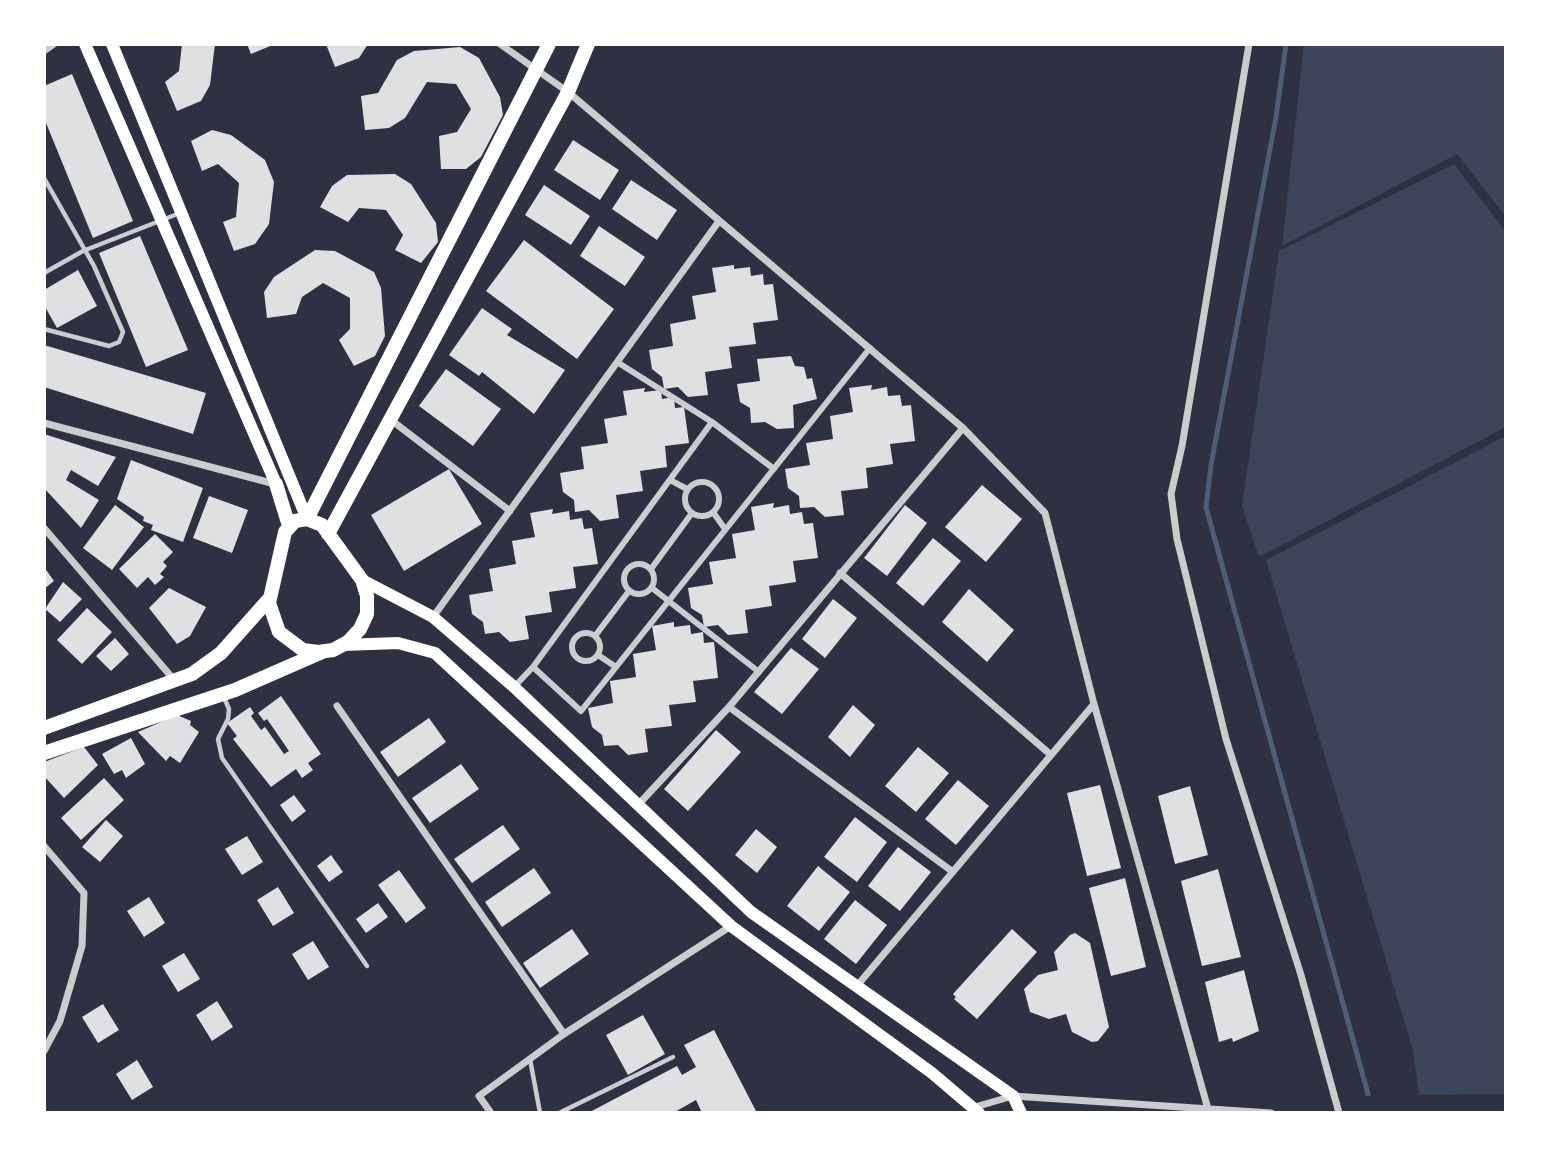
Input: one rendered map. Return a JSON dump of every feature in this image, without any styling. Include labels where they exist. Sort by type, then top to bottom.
[{"type":"main road","points":[[85,44],[276,484],[289,526],[270,598],[272,618],[290,642],[303,650],[326,651]]},
{"type":"main road","points":[[112,44],[307,519]]},
{"type":"main road","points":[[307,519],[549,44]]},
{"type":"main road","points":[[328,534],[568,92],[588,44]]},
{"type":"main road","points":[[289,526],[307,519],[316,521],[362,580],[367,596],[367,614],[360,629],[343,645]]},
{"type":"main road","points":[[362,580],[433,617],[514,687],[751,912],[1013,1096],[1021,1113]]},
{"type":"main road","points":[[44,728],[192,674],[221,653],[270,598]]},
{"type":"main road","points":[[44,753],[222,694],[343,645],[398,643],[435,653],[731,926],[977,1110]]},
{"type":"street","points":[[44,51],[54,44]]},
{"type":"street","points":[[500,44],[568,92],[963,428],[1045,513],[1094,704],[1213,1111]]},
{"type":"street","points":[[1250,44],[1182,446],[1171,494],[1177,539],[1226,739],[1301,975],[1339,1113]]},
{"type":"street","points":[[433,617],[719,221]]},
{"type":"street","points":[[533,667],[581,711],[870,348]]},
{"type":"street","points":[[617,362],[712,422],[774,468]]},
{"type":"street","points":[[389,419],[510,511]]},
{"type":"street","points":[[514,687],[533,667],[712,422]]},
{"type":"street","points":[[44,423],[276,484]]},
{"type":"street","points":[[637,806],[729,707],[963,428]]},
{"type":"street","points":[[670,480],[687,489]]},
{"type":"street","points":[[702,481],[713,485],[719,496],[713,512],[702,516],[692,513],[685,504],[687,489],[702,481]]},
{"type":"street","points":[[713,512],[725,530]]},
{"type":"street","points":[[651,569],[692,513]]},
{"type":"street","points":[[44,528],[175,681]]},
{"type":"street","points":[[614,557],[628,568]]},
{"type":"street","points":[[637,563],[651,569],[654,578],[652,588],[643,594],[629,591],[624,582],[628,568],[637,563]]},
{"type":"street","points":[[840,573],[1051,755]]},
{"type":"street","points":[[652,588],[759,672]]},
{"type":"street","points":[[595,636],[629,591]]},
{"type":"street","points":[[564,624],[577,637]]},
{"type":"street","points":[[586,633],[595,636],[600,647],[598,655],[591,661],[577,658],[573,645],[577,637],[586,633]]},
{"type":"street","points":[[598,655],[616,667]]},
{"type":"street","points":[[856,987],[1094,704]]},
{"type":"street","points":[[337,706],[564,1034]]},
{"type":"street","points":[[729,707],[953,872]]},
{"type":"street","points":[[44,846],[84,893],[82,946],[60,1021],[44,1051]]},
{"type":"street","points":[[491,1113],[479,1096],[564,1034],[731,926]]},
{"type":"street","points":[[977,1110],[1013,1096],[1271,1113]]},
{"type":"lane","points":[[44,178],[112,302],[123,332],[122,338],[108,346],[44,329]]},
{"type":"lane","points":[[44,273],[83,251],[181,213]]},
{"type":"lane","points":[[222,694],[229,709],[218,740],[222,758],[368,966]]},
{"type":"lane","points":[[559,1113],[673,1057]]},
{"type":"lane","points":[[530,1059],[540,1113]]},
{"type":"shaded area","points":[[1304,44],[1506,44],[1506,217],[1457,154],[1282,246]]},
{"type":"shaded area","points":[[1454,164],[1506,232],[1506,427],[1259,557],[1242,506],[1279,251]]},
{"type":"shaded area","points":[[1506,436],[1506,1094],[1419,1095],[1413,1051],[1266,560]]},
{"type":"building","points":[[182,44],[215,44],[210,85],[201,101],[177,111],[165,82],[179,71]]},
{"type":"building","points":[[247,44],[275,44],[251,54]]},
{"type":"building","points":[[326,44],[368,44],[359,58],[335,67]]},
{"type":"building","points":[[460,47],[479,58],[500,97],[503,115],[481,157],[466,169],[441,169],[439,136],[457,132],[471,109],[456,84],[427,82],[405,118],[389,128],[365,130],[361,96],[378,93],[397,60],[414,51]]},
{"type":"building","points":[[72,74],[133,221],[93,238],[44,118],[44,86]]},
{"type":"building","points":[[212,130],[231,135],[265,160],[274,182],[269,224],[255,244],[234,251],[223,222],[236,217],[239,183],[218,164],[202,171],[191,141]]},
{"type":"building","points":[[573,140],[619,170],[600,200],[554,170]]},
{"type":"building","points":[[395,174],[411,184],[436,223],[438,242],[421,263],[395,250],[403,235],[386,210],[359,208],[348,222],[320,207],[332,186],[347,175]]},
{"type":"building","points":[[631,180],[677,210],[657,240],[612,209]]},
{"type":"building","points":[[544,185],[590,216],[571,245],[525,215]]},
{"type":"building","points":[[599,226],[645,257],[625,286],[580,256]]},
{"type":"building","points":[[140,236],[188,350],[146,367],[99,253]]},
{"type":"building","points":[[524,240],[614,309],[577,359],[486,291]]},
{"type":"building","points":[[315,250],[335,251],[374,272],[381,288],[385,336],[375,356],[354,366],[339,340],[350,329],[350,298],[323,283],[302,297],[296,314],[267,318],[264,292],[274,277]]},
{"type":"building","points":[[734,265],[734,269],[750,267],[751,276],[763,274],[764,285],[773,284],[778,320],[753,323],[756,344],[729,347],[732,368],[705,372],[708,395],[688,397],[678,387],[664,389],[662,377],[652,369],[649,350],[673,346],[670,324],[696,319],[692,296],[716,292],[712,268]]},
{"type":"building","points":[[78,270],[97,306],[57,328],[44,305],[44,290]]},
{"type":"building","points":[[482,308],[512,329],[507,335],[565,370],[534,414],[482,372],[479,376],[449,355]]},
{"type":"building","points":[[44,345],[206,393],[193,434],[44,387]]},
{"type":"building","points":[[791,356],[795,366],[804,367],[807,379],[812,378],[817,399],[793,405],[794,428],[777,429],[765,422],[751,423],[750,408],[740,402],[737,384],[760,381],[757,359]]},
{"type":"building","points":[[446,369],[501,409],[473,446],[419,406]]},
{"type":"building","points":[[872,385],[871,390],[887,387],[888,396],[900,395],[902,406],[911,405],[915,441],[890,444],[893,464],[866,468],[868,488],[841,491],[844,515],[825,517],[814,507],[800,508],[799,496],[788,488],[785,469],[810,465],[806,443],[833,439],[830,416],[853,412],[849,388]]},
{"type":"building","points":[[645,388],[644,392],[661,390],[662,399],[674,397],[675,408],[684,407],[689,443],[665,446],[667,467],[640,471],[643,491],[616,495],[619,518],[600,521],[589,510],[575,512],[574,500],[563,492],[560,473],[584,469],[581,447],[608,443],[604,419],[627,415],[623,391]]},
{"type":"building","points":[[44,434],[116,457],[98,486],[71,470],[66,480],[99,500],[81,528],[44,488]]},
{"type":"building","points":[[131,460],[203,488],[183,542],[151,530],[153,525],[143,521],[144,517],[117,499]]},
{"type":"building","points":[[449,469],[482,524],[404,571],[371,515]]},
{"type":"building","points":[[982,485],[1022,519],[986,562],[945,527]]},
{"type":"building","points":[[209,496],[248,510],[232,553],[193,538]]},
{"type":"building","points":[[774,503],[773,508],[789,505],[790,514],[802,512],[804,524],[813,523],[818,558],[793,561],[796,582],[769,586],[772,606],[745,610],[748,633],[728,635],[718,625],[704,627],[702,615],[691,608],[688,588],[713,584],[709,562],[736,558],[732,534],[755,530],[751,507]]},
{"type":"building","points":[[115,505],[144,527],[112,570],[83,548]]},
{"type":"building","points":[[905,505],[927,523],[887,576],[864,558]]},
{"type":"building","points":[[553,509],[552,514],[569,511],[570,520],[582,518],[584,529],[592,528],[598,564],[573,567],[576,588],[549,592],[552,612],[525,616],[529,639],[510,642],[499,632],[485,634],[483,622],[472,614],[469,595],[493,591],[489,569],[516,564],[512,541],[535,537],[530,513]]},
{"type":"building","points":[[155,534],[173,552],[163,562],[167,566],[160,574],[164,577],[155,585],[148,577],[137,588],[119,569]]},
{"type":"building","points":[[933,538],[961,561],[923,606],[896,583]]},
{"type":"building","points":[[44,567],[54,581],[44,589]]},
{"type":"building","points":[[63,582],[82,599],[60,622],[45,609]]},
{"type":"building","points":[[169,588],[206,607],[190,636],[177,644],[149,608]]},
{"type":"building","points":[[969,589],[1014,630],[987,662],[942,622]]},
{"type":"building","points":[[833,599],[857,618],[825,658],[802,639]]},
{"type":"building","points":[[87,608],[112,632],[82,664],[57,640]]},
{"type":"building","points":[[674,622],[674,627],[690,625],[691,634],[703,632],[704,643],[714,642],[718,678],[693,681],[696,702],[669,705],[672,726],[645,729],[648,752],[628,755],[618,745],[604,746],[602,735],[592,727],[588,708],[613,703],[610,681],[636,677],[633,654],[656,650],[652,626]]},
{"type":"building","points":[[115,638],[129,654],[111,671],[96,656]]},
{"type":"building","points":[[791,648],[819,669],[782,714],[754,692]]},
{"type":"building","points":[[281,696],[321,754],[308,763],[313,770],[302,778],[296,769],[271,787],[233,739],[237,736],[227,723],[250,707],[254,713],[251,716],[261,730],[265,727],[284,754],[289,751],[267,719],[264,721],[258,713]]},
{"type":"building","points":[[853,705],[875,725],[850,757],[828,737]]},
{"type":"building","points":[[177,715],[191,721],[190,725],[199,732],[180,763],[170,756],[166,761],[138,732]]},
{"type":"building","points":[[429,718],[446,742],[398,777],[380,752]]},
{"type":"building","points":[[716,730],[741,752],[688,811],[664,789]]},
{"type":"building","points":[[131,738],[145,764],[126,778],[122,770],[114,774],[102,754]]},
{"type":"building","points":[[84,747],[98,765],[64,798],[44,776],[44,762]]},
{"type":"building","points":[[918,747],[949,773],[916,812],[885,786]]},
{"type":"building","points":[[461,764],[479,789],[430,823],[412,798]]},
{"type":"building","points":[[104,778],[124,800],[81,840],[61,818]]},
{"type":"building","points":[[958,780],[989,806],[956,845],[925,819]]},
{"type":"building","points":[[1100,785],[1121,868],[1087,876],[1067,793]]},
{"type":"building","points":[[1190,786],[1208,855],[1175,864],[1158,796]]},
{"type":"building","points":[[294,795],[306,811],[292,822],[280,805]]},
{"type":"building","points":[[855,817],[887,842],[857,882],[824,857]]},
{"type":"building","points":[[106,820],[123,836],[100,862],[82,847]]},
{"type":"building","points":[[503,825],[520,849],[472,883],[454,859]]},
{"type":"building","points":[[756,829],[777,847],[757,873],[735,855]]},
{"type":"building","points":[[247,836],[263,862],[242,875],[225,849]]},
{"type":"building","points":[[898,847],[931,872],[900,911],[868,886]]},
{"type":"building","points":[[331,855],[343,872],[329,882],[317,866]]},
{"type":"building","points":[[818,866],[850,892],[819,931],[787,906]]},
{"type":"building","points":[[534,868],[551,893],[502,927],[485,902]]},
{"type":"building","points":[[1218,869],[1241,957],[1202,966],[1181,881]]},
{"type":"building","points":[[399,870],[426,908],[406,923],[378,885]]},
{"type":"building","points":[[1125,878],[1146,967],[1111,976],[1089,888]]},
{"type":"building","points":[[278,887],[294,913],[273,926],[257,900]]},
{"type":"building","points":[[149,897],[165,923],[144,937],[127,911]]},
{"type":"building","points":[[855,900],[887,925],[856,964],[824,939]]},
{"type":"building","points":[[378,903],[388,917],[366,933],[356,919]]},
{"type":"building","points":[[572,929],[589,954],[540,988],[523,963]]},
{"type":"building","points":[[1012,929],[1037,952],[977,1019],[954,999],[956,997],[953,994]]},
{"type":"building","points":[[1075,933],[1090,943],[1109,1027],[1098,1041],[1092,1042],[1072,1032],[1066,1014],[1049,1019],[1030,1012],[1024,989],[1038,975],[1058,970],[1054,952]]},
{"type":"building","points":[[313,941],[329,967],[308,980],[292,954]]},
{"type":"building","points":[[184,953],[200,979],[178,992],[162,966]]},
{"type":"building","points":[[1244,970],[1259,1031],[1233,1042],[1232,1038],[1219,1042],[1205,982]]},
{"type":"building","points":[[217,1001],[233,1027],[212,1041],[196,1015]]},
{"type":"building","points":[[103,1004],[119,1030],[98,1043],[82,1017]]},
{"type":"building","points":[[643,1015],[665,1054],[628,1075],[606,1035]]},
{"type":"building","points":[[714,1030],[757,1113],[702,1113],[696,1100],[673,1113],[588,1113],[677,1066],[682,1075],[696,1067],[684,1045]]},
{"type":"building","points":[[137,1060],[153,1087],[132,1100],[116,1074]]},
{"type":"waterway","points":[[1286,44],[1276,117],[1211,465],[1206,507],[1368,1094]]}]
